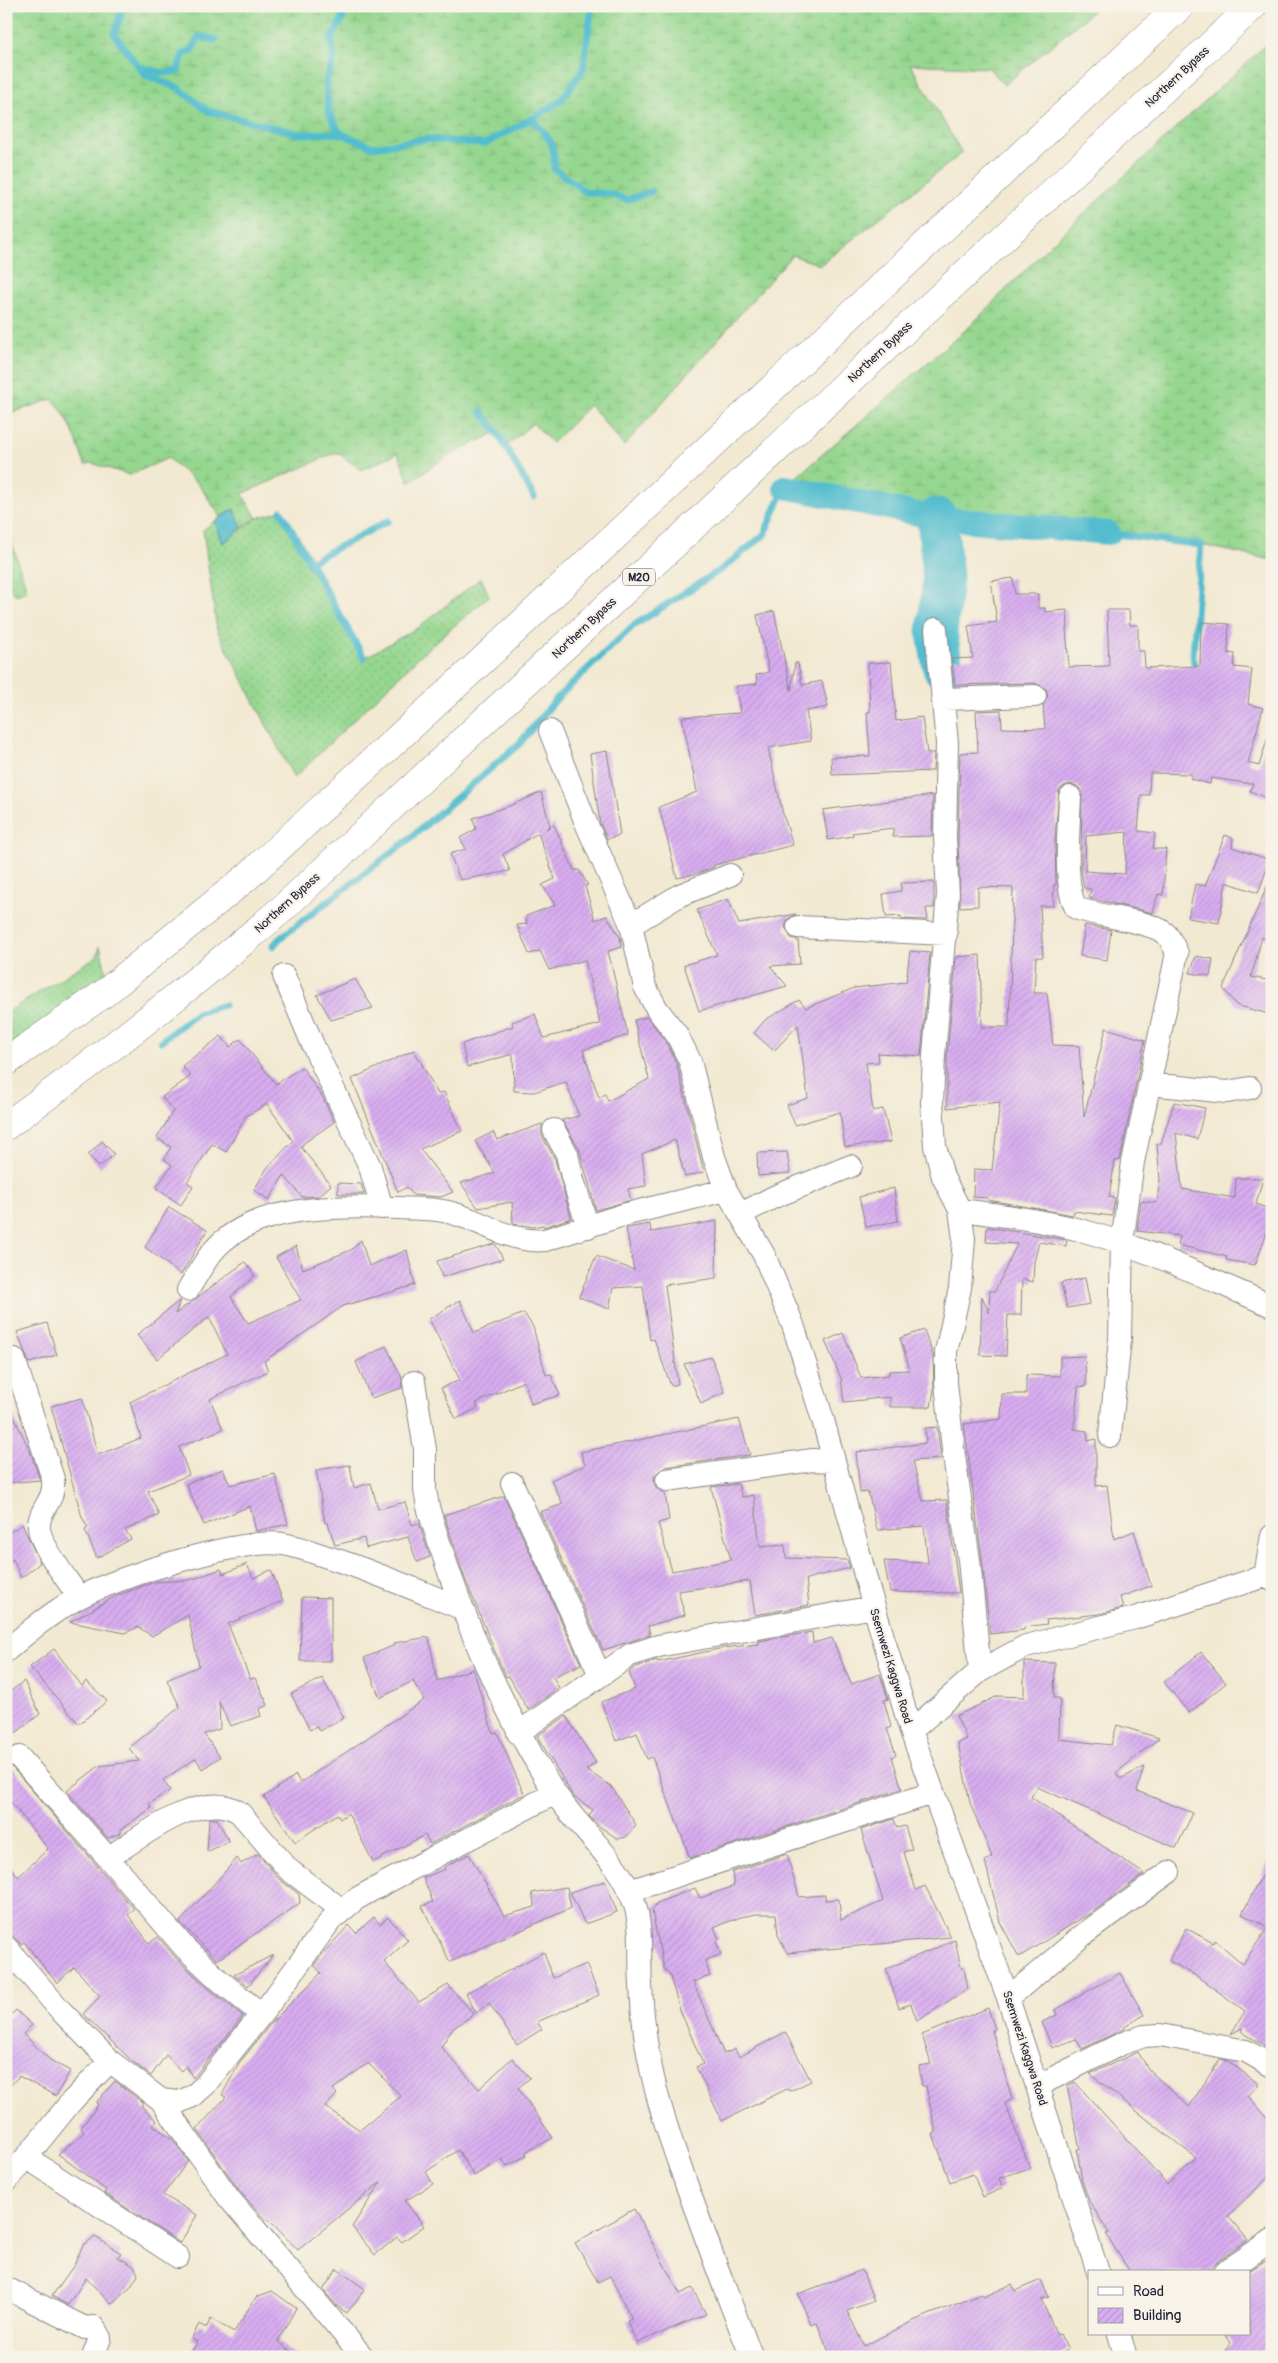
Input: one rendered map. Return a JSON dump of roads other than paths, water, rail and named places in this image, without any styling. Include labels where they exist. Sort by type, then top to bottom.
[{"type":"highway","points":[[6,1062],[106,992],[247,877],[492,652],[1180,6]]},
{"type":"highway","name":"Northern Bypass","points":[[6,1126],[110,1050],[200,980],[282,909],[1252,6]]},
{"type":"street","points":[[936,629],[947,742],[945,838],[948,894],[934,1055],[932,1103],[935,1146],[943,1177],[960,1210],[964,1239],[960,1288],[946,1352],[946,1383],[953,1449],[969,1560],[980,1672]]},
{"type":"street","points":[[943,699],[1035,696]]},
{"type":"street","name":"Ssemwezi Kaggwa Road","points":[[550,732],[586,823],[631,925],[645,987],[657,1009],[677,1034],[690,1061],[712,1150],[726,1190],[764,1255],[792,1325],[911,1732],[1008,1998],[1097,2270]]},
{"type":"street","points":[[1070,797],[1070,898],[1076,908],[1091,914],[1147,925],[1166,933],[1177,953],[1151,1084],[1133,1162],[1122,1243],[1120,1339],[1110,1436]]},
{"type":"street","points":[[631,925],[680,895],[730,874]]},
{"type":"street","points":[[798,927],[946,934]]},
{"type":"street","points":[[284,976],[370,1167],[382,1208]]},
{"type":"street","points":[[1151,1084],[1227,1092],[1250,1088]]},
{"type":"street","points":[[554,1130],[567,1154],[572,1178],[588,1227]]},
{"type":"street","points":[[741,1214],[851,1166]]},
{"type":"street","points":[[188,1290],[206,1260],[223,1241],[254,1224],[307,1210],[337,1206],[446,1211],[464,1216],[514,1238],[534,1241],[545,1240],[623,1215],[726,1190]]},
{"type":"street","points":[[960,1210],[1051,1223],[1122,1243],[1272,1306]]},
{"type":"street","points":[[14,1359],[52,1480],[52,1496],[41,1515],[39,1532],[79,1597]]},
{"type":"street","points":[[414,1382],[425,1449],[425,1490],[428,1507],[461,1608],[518,1733],[555,1793],[604,1852],[630,1891],[635,1905],[639,1927],[641,1987],[646,2037],[655,2086],[716,2269],[752,2357]]},
{"type":"street","points":[[667,1480],[813,1460],[833,1461]]},
{"type":"street","points":[[512,1483],[600,1675]]},
{"type":"street","points":[[911,1732],[980,1672],[1026,1646],[1135,1618],[1268,1578],[1272,1536]]},
{"type":"street","points":[[6,1651],[33,1628],[79,1597],[157,1568],[247,1545],[273,1544],[297,1547],[363,1569],[461,1608]]},
{"type":"street","points":[[518,1733],[630,1655],[658,1646],[874,1607]]},
{"type":"street","points":[[19,1758],[185,1948],[219,1980],[261,2014]]},
{"type":"street","points":[[161,2100],[187,2100],[198,2093],[261,2014],[331,1920],[342,1910],[374,1889],[555,1793]]},
{"type":"street","points":[[630,1891],[933,1793]]},
{"type":"street","points":[[108,1858],[173,1818],[196,1808],[224,1806],[233,1808],[240,1813],[289,1870],[342,1910]]},
{"type":"street","points":[[1008,1998],[1076,1941],[1169,1872]]},
{"type":"street","points":[[6,1948],[62,2012],[110,2062],[161,2100],[228,2197],[363,2357]]},
{"type":"street","points":[[1037,2086],[1121,2044],[1144,2036],[1160,2035],[1246,2051],[1272,2066]]},
{"type":"street","points":[[6,2182],[71,2102],[110,2062]]},
{"type":"street","points":[[26,2157],[178,2257]]},
{"type":"street","points":[[1229,2270],[1272,2240]]},
{"type":"street","points":[[6,2288],[85,2328],[94,2327],[100,2338],[93,2357]]},
{"type":"water","points":[[234,509],[242,528],[223,543],[215,521]]},
{"type":"waterway","points":[[124,6],[114,34],[145,75],[178,88],[208,111],[300,134],[340,133],[373,147],[426,139],[485,144],[539,115],[562,99],[583,69],[592,6]]},
{"type":"waterway","points":[[339,6],[343,18],[331,39],[334,57],[326,82],[329,113],[340,133]]},
{"type":"waterway","points":[[139,67],[163,73],[178,71],[183,54],[192,50],[199,36],[215,40]]},
{"type":"waterway","points":[[531,119],[550,141],[554,153],[554,169],[586,192],[610,194],[627,200],[652,191]]},
{"type":"waterway","points":[[481,412],[497,432],[534,497]]},
{"type":"waterway","points":[[273,946],[279,939],[408,840],[519,744],[558,697],[633,626],[722,569],[764,535],[785,487]]},
{"type":"waterway","points":[[785,487],[937,518],[1109,533]]},
{"type":"waterway","points":[[281,511],[364,658]]},
{"type":"waterway","points":[[937,518],[943,577],[937,633],[943,668]]},
{"type":"waterway","points":[[308,563],[388,521]]},
{"type":"waterway","points":[[1109,533],[1201,545],[1193,656],[1196,675]]},
{"type":"waterway","points":[[161,1041],[197,1013],[224,1005]]}]
